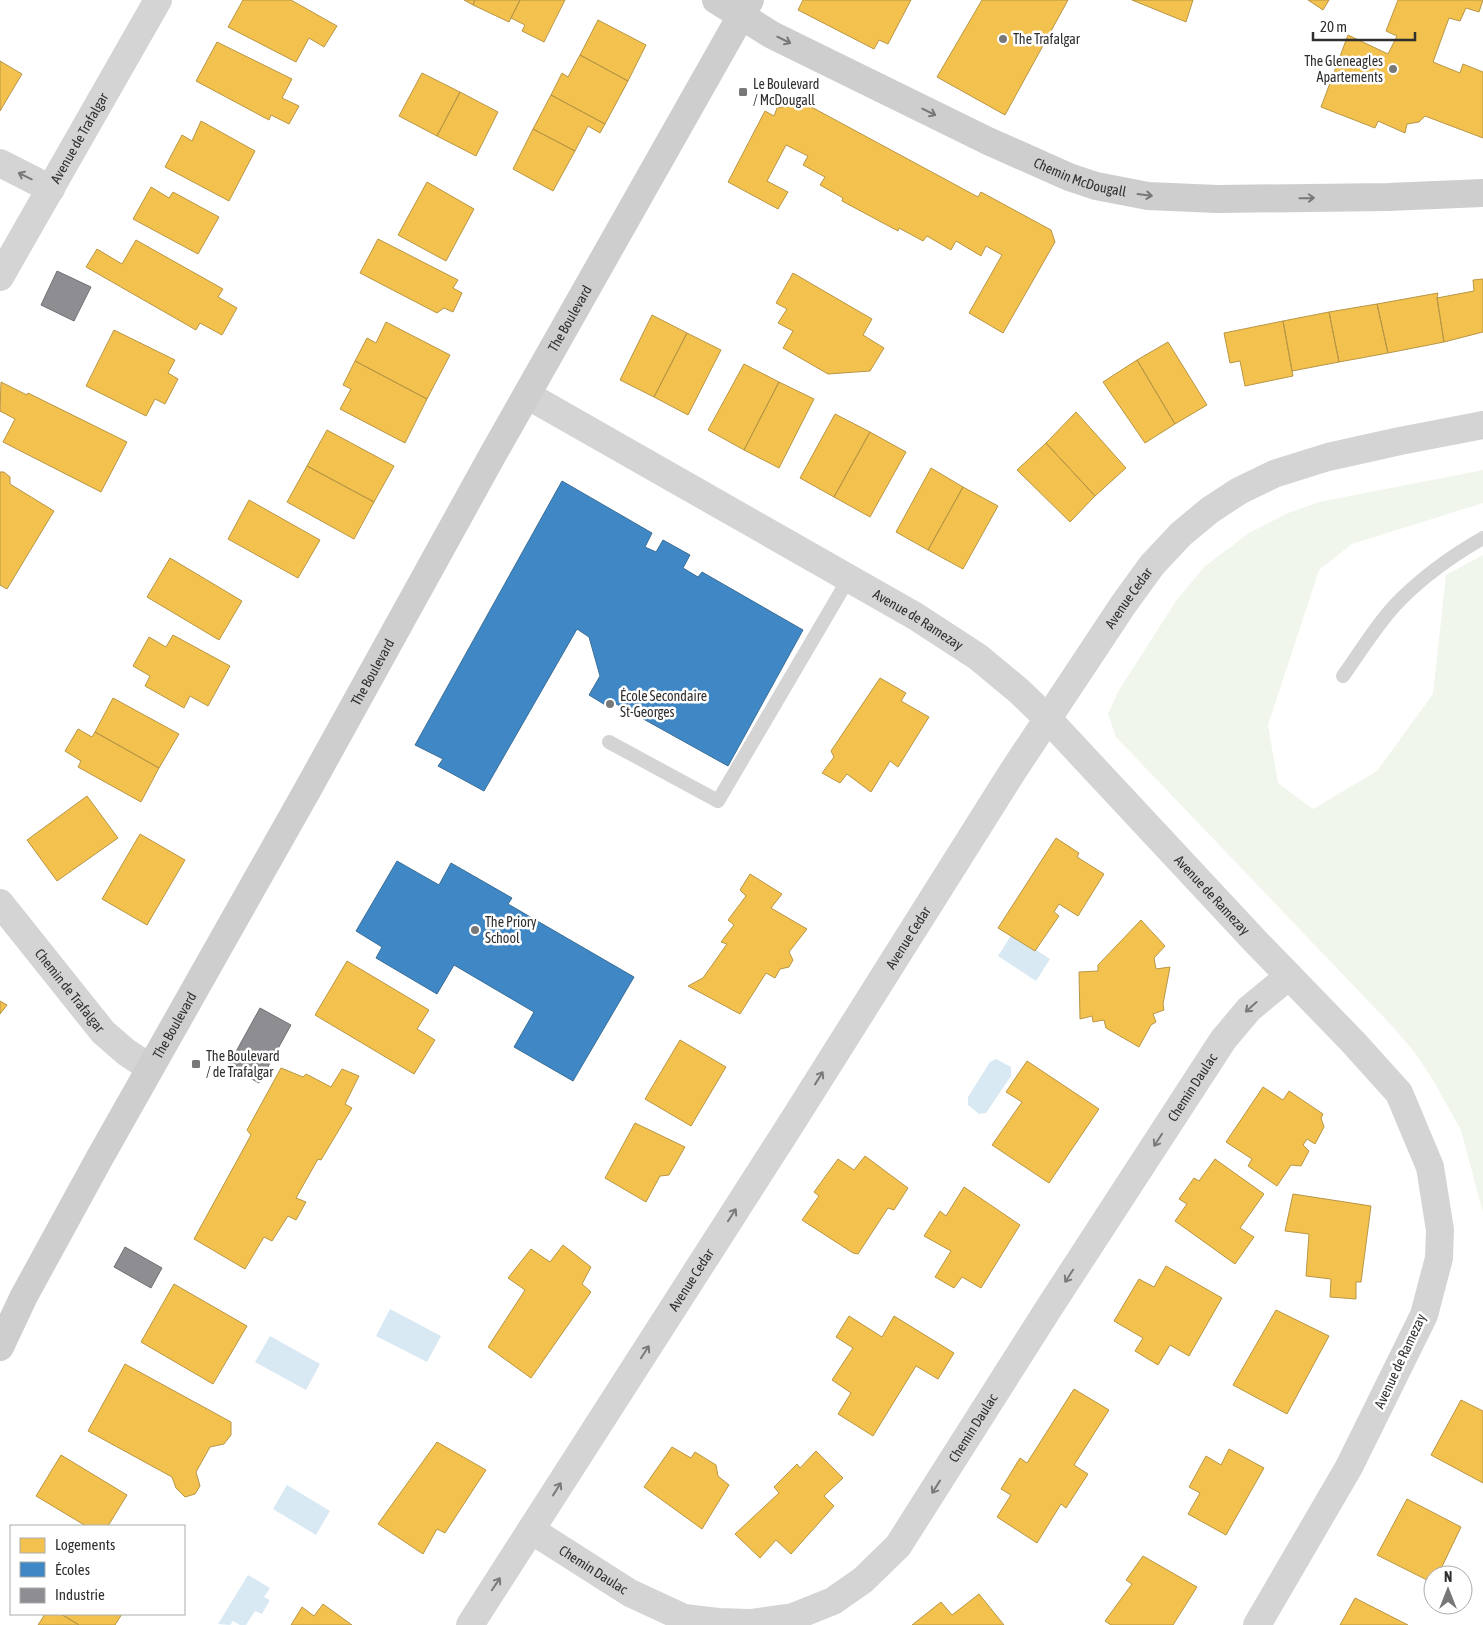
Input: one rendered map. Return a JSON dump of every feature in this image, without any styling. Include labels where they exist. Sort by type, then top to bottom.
[{"type":"main road","name":"Chemin McDougall","points":[[716,0],[746,8],[772,35],[988,141],[1052,170],[1096,186],[1148,196],[1217,200],[1483,193]]},
{"type":"main road","name":"The Boulevard","points":[[0,1347],[24,1296],[150,1068],[746,8]]},
{"type":"street","name":"Avenue de Trafalgar","points":[[0,277],[158,0]]},
{"type":"street","points":[[0,163],[51,189]]},
{"type":"street","name":"Avenue de Ramezay","points":[[527,395],[915,616],[994,670],[1048,719],[1399,1093],[1430,1167],[1440,1230],[1439,1258],[1424,1315],[1349,1467],[1257,1625]]},
{"type":"street","name":"Avenue Cedar","points":[[470,1625],[783,1136],[1013,771],[1123,605],[1152,565],[1181,534],[1224,501],[1255,482],[1309,463],[1391,443],[1483,425]]},
{"type":"street","name":"Chemin de Trafalgar","points":[[0,903],[103,1032],[126,1052],[150,1068]]},
{"type":"street","name":"Chemin Daulac","points":[[531,1530],[630,1593],[684,1618],[751,1623],[792,1616],[833,1601],[863,1580],[898,1546],[1046,1311],[1222,1040],[1249,1009],[1289,976]]},
{"type":"lane","points":[[1343,676],[1400,600],[1432,573],[1483,538]]},
{"type":"lane","points":[[609,742],[718,801],[849,578]]},
{"type":"shaded area","points":[[1483,470],[1483,503],[1352,544],[1319,570],[1268,725],[1278,783],[1313,809],[1377,771],[1433,694],[1446,575],[1483,555],[1483,1213],[1461,1130],[1433,1080],[1415,1053],[1393,1027],[1116,737],[1108,714],[1119,690],[1176,601],[1204,567],[1249,533],[1288,513],[1319,502]]},
{"type":"water","points":[[1012,934],[1050,959],[1036,981],[998,956]]},
{"type":"water","points":[[996,1059],[1011,1067],[1011,1076],[986,1113],[979,1114],[968,1105],[968,1097],[990,1062]]},
{"type":"water","points":[[390,1309],[441,1336],[427,1362],[376,1336]]},
{"type":"water","points":[[270,1336],[320,1364],[306,1390],[255,1362]]},
{"type":"water","points":[[287,1485],[330,1511],[316,1535],[273,1509]]},
{"type":"water","points":[[248,1575],[270,1588],[264,1597],[270,1600],[262,1614],[255,1611],[246,1625],[240,1625],[233,1621],[230,1625],[218,1624]]},
{"type":"building: Logements","points":[[243,0],[291,0],[337,26],[324,47],[309,38],[296,62],[228,27]]},
{"type":"building: Logements","points":[[464,0],[475,0],[473,5]]},
{"type":"building: Logements","points":[[475,0],[520,0],[509,22],[473,5]]},
{"type":"building: Logements","points":[[520,0],[565,0],[544,42],[522,31],[525,25],[511,18]]},
{"type":"building: Logements","points":[[803,0],[911,0],[888,44],[879,40],[874,49],[798,10]]},
{"type":"building: Logements","name":"The Trafalgar","points":[[982,0],[1068,0],[1005,115],[937,77]]},
{"type":"building: Logements","points":[[1132,0],[1193,0],[1186,22]]},
{"type":"building: Logements","points":[[1308,0],[1329,0],[1323,10]]},
{"type":"building: Logements","name":"The Gleneagles Apartements","points":[[1398,0],[1483,0],[1479,12],[1466,8],[1460,21],[1449,18],[1433,62],[1460,73],[1463,64],[1483,72],[1483,138],[1425,116],[1419,122],[1407,124],[1405,133],[1378,121],[1375,128],[1321,107],[1348,35],[1388,54],[1397,36],[1386,31]]},
{"type":"building: Logements","points":[[598,20],[646,45],[628,81],[580,55]]},
{"type":"building: Logements","points":[[217,42],[292,79],[282,98],[299,106],[289,124],[271,115],[269,120],[196,81]]},
{"type":"building: Logements","points":[[580,55],[628,81],[605,124],[551,95],[562,73],[568,77]]},
{"type":"building: Logements","points":[[0,61],[22,74],[0,111]]},
{"type":"building: Logements","points":[[422,73],[460,92],[437,136],[399,116]]},
{"type":"building: Logements","points":[[460,92],[498,112],[476,156],[437,136]]},
{"type":"building: Logements","points":[[551,95],[605,124],[600,133],[588,126],[575,151],[533,129]]},
{"type":"building: Logements","points":[[804,103],[978,197],[981,192],[1051,230],[1055,242],[1003,333],[969,313],[1002,255],[986,246],[981,256],[956,241],[951,250],[927,236],[923,241],[899,228],[898,231],[842,201],[843,198],[820,185],[825,177],[803,165],[808,156],[786,145],[767,181],[788,192],[778,209],[728,182],[765,111],[774,116],[777,108],[793,105],[801,109]]},
{"type":"building: Logements","points":[[201,121],[255,151],[229,201],[165,167],[182,135],[192,141]]},
{"type":"building: Logements","points":[[533,129],[575,151],[553,191],[513,169]]},
{"type":"building: Logements","points":[[427,182],[474,209],[446,261],[398,235]]},
{"type":"building: Logements","points":[[151,187],[169,198],[173,192],[219,217],[198,254],[133,219]]},
{"type":"building: Logements","points":[[378,239],[458,280],[453,288],[462,293],[453,312],[444,308],[437,313],[360,273]]},
{"type":"building: Logements","points":[[136,240],[223,289],[218,297],[237,308],[222,335],[200,323],[196,330],[86,267],[97,249],[122,264]]},
{"type":"building: Logements","points":[[793,273],[872,319],[863,335],[884,348],[870,371],[828,374],[783,348],[793,331],[778,323],[787,309],[776,303]]},
{"type":"building: Logements","points":[[1483,279],[1483,332],[1444,342],[1437,298],[1474,291],[1473,280]]},
{"type":"building: Logements","points":[[1438,293],[1437,298],[1444,342],[1388,353],[1377,304]]},
{"type":"building: Logements","points":[[1377,304],[1388,353],[1339,362],[1329,312]]},
{"type":"building: Logements","points":[[1329,312],[1339,362],[1292,371],[1283,321]]},
{"type":"building: Logements","points":[[652,315],[687,333],[654,397],[620,380]]},
{"type":"building: Logements","points":[[1283,321],[1293,376],[1245,386],[1240,361],[1230,363],[1224,333]]},
{"type":"building: Logements","points":[[386,322],[450,355],[427,399],[355,361],[367,338],[376,343]]},
{"type":"building: Logements","points":[[114,330],[175,360],[168,373],[178,379],[165,404],[155,399],[146,416],[86,386]]},
{"type":"building: Logements","points":[[687,333],[721,350],[688,415],[654,397]]},
{"type":"building: Logements","points":[[1168,342],[1207,405],[1175,424],[1137,360]]},
{"type":"building: Logements","points":[[1137,360],[1175,424],[1145,443],[1103,382]]},
{"type":"building: Logements","points":[[355,361],[427,399],[405,443],[340,409],[351,389],[343,385]]},
{"type":"building: Logements","points":[[744,364],[779,382],[744,450],[708,430]]},
{"type":"building: Logements","points":[[1,382],[27,395],[28,393],[127,442],[101,492],[3,442],[15,419],[0,411]]},
{"type":"building: Logements","points":[[779,382],[814,399],[779,468],[744,450]]},
{"type":"building: Logements","points":[[1076,412],[1126,468],[1095,496],[1046,443]]},
{"type":"building: Logements","points":[[835,414],[870,432],[834,497],[800,478]]},
{"type":"building: Logements","points":[[327,430],[394,466],[374,502],[307,466]]},
{"type":"building: Logements","points":[[870,432],[906,452],[870,517],[834,497]]},
{"type":"building: Logements","points":[[1046,443],[1095,496],[1070,522],[1017,470]]},
{"type":"building: Logements","points":[[307,466],[374,502],[354,539],[287,502]]},
{"type":"building: Logements","points":[[931,468],[963,487],[928,550],[896,532]]},
{"type":"building: Logements","points":[[0,472],[4,472],[10,477],[10,484],[54,511],[7,589],[0,585]]},
{"type":"building: Logements","points":[[963,487],[998,506],[963,569],[928,550]]},
{"type":"building: Logements","points":[[249,500],[320,540],[298,578],[228,539]]},
{"type":"building: Logements","points":[[170,558],[242,601],[219,640],[147,597]]},
{"type":"building: Logements","points":[[173,635],[230,666],[208,706],[190,696],[184,708],[145,686],[150,676],[133,666],[149,637],[166,647]]},
{"type":"building: Logements","points":[[880,678],[906,693],[901,701],[929,717],[898,767],[890,761],[871,792],[847,774],[840,783],[822,773],[834,757],[831,751]]},
{"type":"building: Logements","points":[[113,698],[179,734],[159,768],[95,732]]},
{"type":"building: Logements","points":[[78,729],[92,737],[95,732],[159,768],[141,802],[78,767],[81,761],[65,751]]},
{"type":"building: Logements","points":[[87,796],[118,838],[57,881],[27,840]]},
{"type":"building: Logements","points":[[140,834],[185,860],[147,925],[102,899]]},
{"type":"building: Logements","points":[[1056,838],[1079,853],[1077,857],[1104,874],[1078,916],[1059,904],[1054,912],[1059,916],[1035,951],[998,928]]},
{"type":"building: Logements","points":[[750,874],[782,894],[771,908],[807,929],[789,952],[793,960],[789,967],[780,969],[775,978],[766,973],[740,1014],[688,986],[703,978],[727,944],[721,942],[734,925],[728,920],[746,896],[740,890]]},
{"type":"building: Logements","points":[[1141,920],[1165,946],[1154,958],[1156,969],[1170,967],[1163,1004],[1164,1010],[1153,1014],[1156,1022],[1151,1025],[1139,1047],[1106,1028],[1104,1020],[1093,1022],[1092,1016],[1080,1019],[1079,972],[1098,971],[1098,965]]},
{"type":"building: Logements","points":[[347,961],[429,1010],[417,1029],[435,1040],[414,1074],[315,1015]]},
{"type":"building: Logements","points":[[0,1001],[7,1005],[0,1014]]},
{"type":"building: Logements","points":[[680,1040],[726,1067],[691,1126],[645,1099]]},
{"type":"building: Logements","points":[[1027,1061],[1099,1109],[1049,1183],[992,1145],[1022,1102],[1006,1092]]},
{"type":"building: Logements","points":[[281,1068],[303,1077],[306,1074],[331,1087],[342,1069],[359,1076],[345,1104],[352,1108],[321,1160],[318,1159],[296,1198],[306,1202],[296,1220],[288,1216],[272,1241],[264,1237],[245,1269],[194,1239],[251,1135],[247,1130]]},
{"type":"building: Logements","points":[[1263,1087],[1283,1100],[1289,1091],[1323,1114],[1321,1118],[1324,1127],[1315,1144],[1307,1139],[1303,1145],[1309,1151],[1301,1166],[1291,1165],[1277,1186],[1248,1166],[1252,1159],[1226,1142]]},
{"type":"building: Logements","points":[[635,1123],[685,1147],[669,1175],[660,1176],[646,1202],[605,1178]]},
{"type":"building: Logements","points":[[865,1156],[908,1188],[894,1210],[888,1208],[858,1254],[853,1253],[802,1220],[819,1196],[814,1192],[838,1159],[854,1170]]},
{"type":"building: Logements","points":[[1215,1159],[1264,1194],[1240,1228],[1254,1237],[1235,1264],[1175,1221],[1187,1204],[1179,1199],[1194,1178],[1199,1181]]},
{"type":"building: Logements","points":[[964,1187],[1020,1225],[981,1288],[962,1277],[954,1288],[935,1277],[951,1251],[924,1236],[940,1211],[946,1216]]},
{"type":"building: Logements","points":[[1293,1194],[1371,1206],[1361,1282],[1356,1282],[1356,1299],[1330,1297],[1331,1279],[1306,1276],[1309,1234],[1285,1231]]},
{"type":"building: Logements","points":[[563,1245],[591,1267],[582,1284],[591,1292],[531,1378],[488,1347],[525,1290],[508,1278],[531,1249],[550,1262]]},
{"type":"building: Logements","points":[[1166,1266],[1222,1298],[1189,1356],[1170,1345],[1158,1365],[1135,1351],[1143,1338],[1114,1321],[1139,1279],[1154,1287]]},
{"type":"building: Logements","points":[[174,1284],[247,1326],[213,1384],[141,1342]]},
{"type":"building: Logements","points":[[1276,1310],[1329,1336],[1287,1414],[1233,1385]]},
{"type":"building: Logements","points":[[849,1316],[882,1337],[894,1316],[954,1353],[938,1379],[916,1366],[873,1436],[838,1414],[851,1393],[832,1380],[853,1348],[836,1337]]},
{"type":"building: Logements","points":[[125,1364],[231,1422],[231,1435],[224,1444],[210,1447],[196,1472],[200,1486],[195,1494],[185,1497],[176,1488],[172,1477],[88,1431]]},
{"type":"building: Logements","points":[[1074,1389],[1109,1410],[1074,1465],[1088,1474],[1066,1508],[1061,1504],[1037,1543],[997,1517],[1011,1495],[1001,1489],[1020,1458],[1027,1463]]},
{"type":"building: Logements","points":[[1461,1400],[1483,1411],[1483,1483],[1431,1455]]},
{"type":"building: Logements","points":[[437,1442],[486,1470],[445,1533],[437,1529],[423,1554],[378,1524]]},
{"type":"building: Logements","points":[[672,1447],[691,1458],[695,1452],[716,1465],[718,1476],[729,1485],[702,1529],[644,1487]]},
{"type":"building: Logements","points":[[1229,1449],[1264,1468],[1226,1535],[1188,1514],[1200,1493],[1189,1487],[1206,1456],[1221,1465]]},
{"type":"building: Logements","points":[[816,1451],[843,1478],[824,1496],[834,1506],[791,1554],[776,1540],[760,1558],[735,1534],[779,1493],[774,1487],[797,1464],[800,1468]]},
{"type":"building: Logements","points":[[61,1455],[127,1495],[109,1525],[84,1525],[36,1496]]},
{"type":"building: Logements","points":[[1407,1499],[1461,1527],[1443,1565],[1423,1565],[1423,1578],[1377,1555]]},
{"type":"building: Logements","points":[[1143,1556],[1197,1587],[1173,1625],[1111,1625],[1105,1621],[1132,1584],[1126,1580]]},
{"type":"building: Logements","points":[[979,1594],[1004,1625],[912,1625],[941,1602],[952,1615]]},
{"type":"building: Logements","points":[[1355,1598],[1408,1625],[1340,1625]]},
{"type":"building: Logements","points":[[323,1604],[352,1625],[291,1625],[302,1607],[314,1616]]},
{"type":"building: Logements","points":[[44,1615],[63,1615],[79,1625],[38,1625]]},
{"type":"building: Logements","points":[[63,1615],[121,1615],[115,1625],[79,1625]]},
{"type":"building: Écoles","points":[[562,481],[652,533],[645,547],[656,552],[663,540],[690,555],[683,568],[698,577],[702,572],[803,630],[728,766],[611,701],[607,706],[589,695],[600,676],[589,637],[577,629],[484,791],[438,766],[443,759],[415,745]]},
{"type":"building: Écoles","points":[[397,861],[439,885],[451,863],[512,898],[508,904],[634,977],[573,1081],[514,1047],[534,1012],[454,965],[437,994],[376,958],[382,947],[356,931]]},
{"type":"building: Industrie","points":[[57,271],[91,287],[74,321],[41,305]]},
{"type":"building: Industrie","points":[[260,1008],[291,1025],[259,1083],[228,1066]]},
{"type":"building: Industrie","points":[[125,1247],[162,1268],[151,1288],[114,1267]]},
{"type":"place","name":"The Trafalgar","points":[[1003,39]]},
{"type":"place","name":"The Gleneagles Apartements","points":[[1393,69]]},
{"type":"place","name":"Le Boulevard / McDougall","points":[[743,92]]},
{"type":"place","name":"École Secondaire St-Georges","points":[[610,704]]},
{"type":"place","name":"The Priory School","points":[[475,930]]},
{"type":"place","name":"The Boulevard / de Trafalgar","points":[[196,1064]]}]
